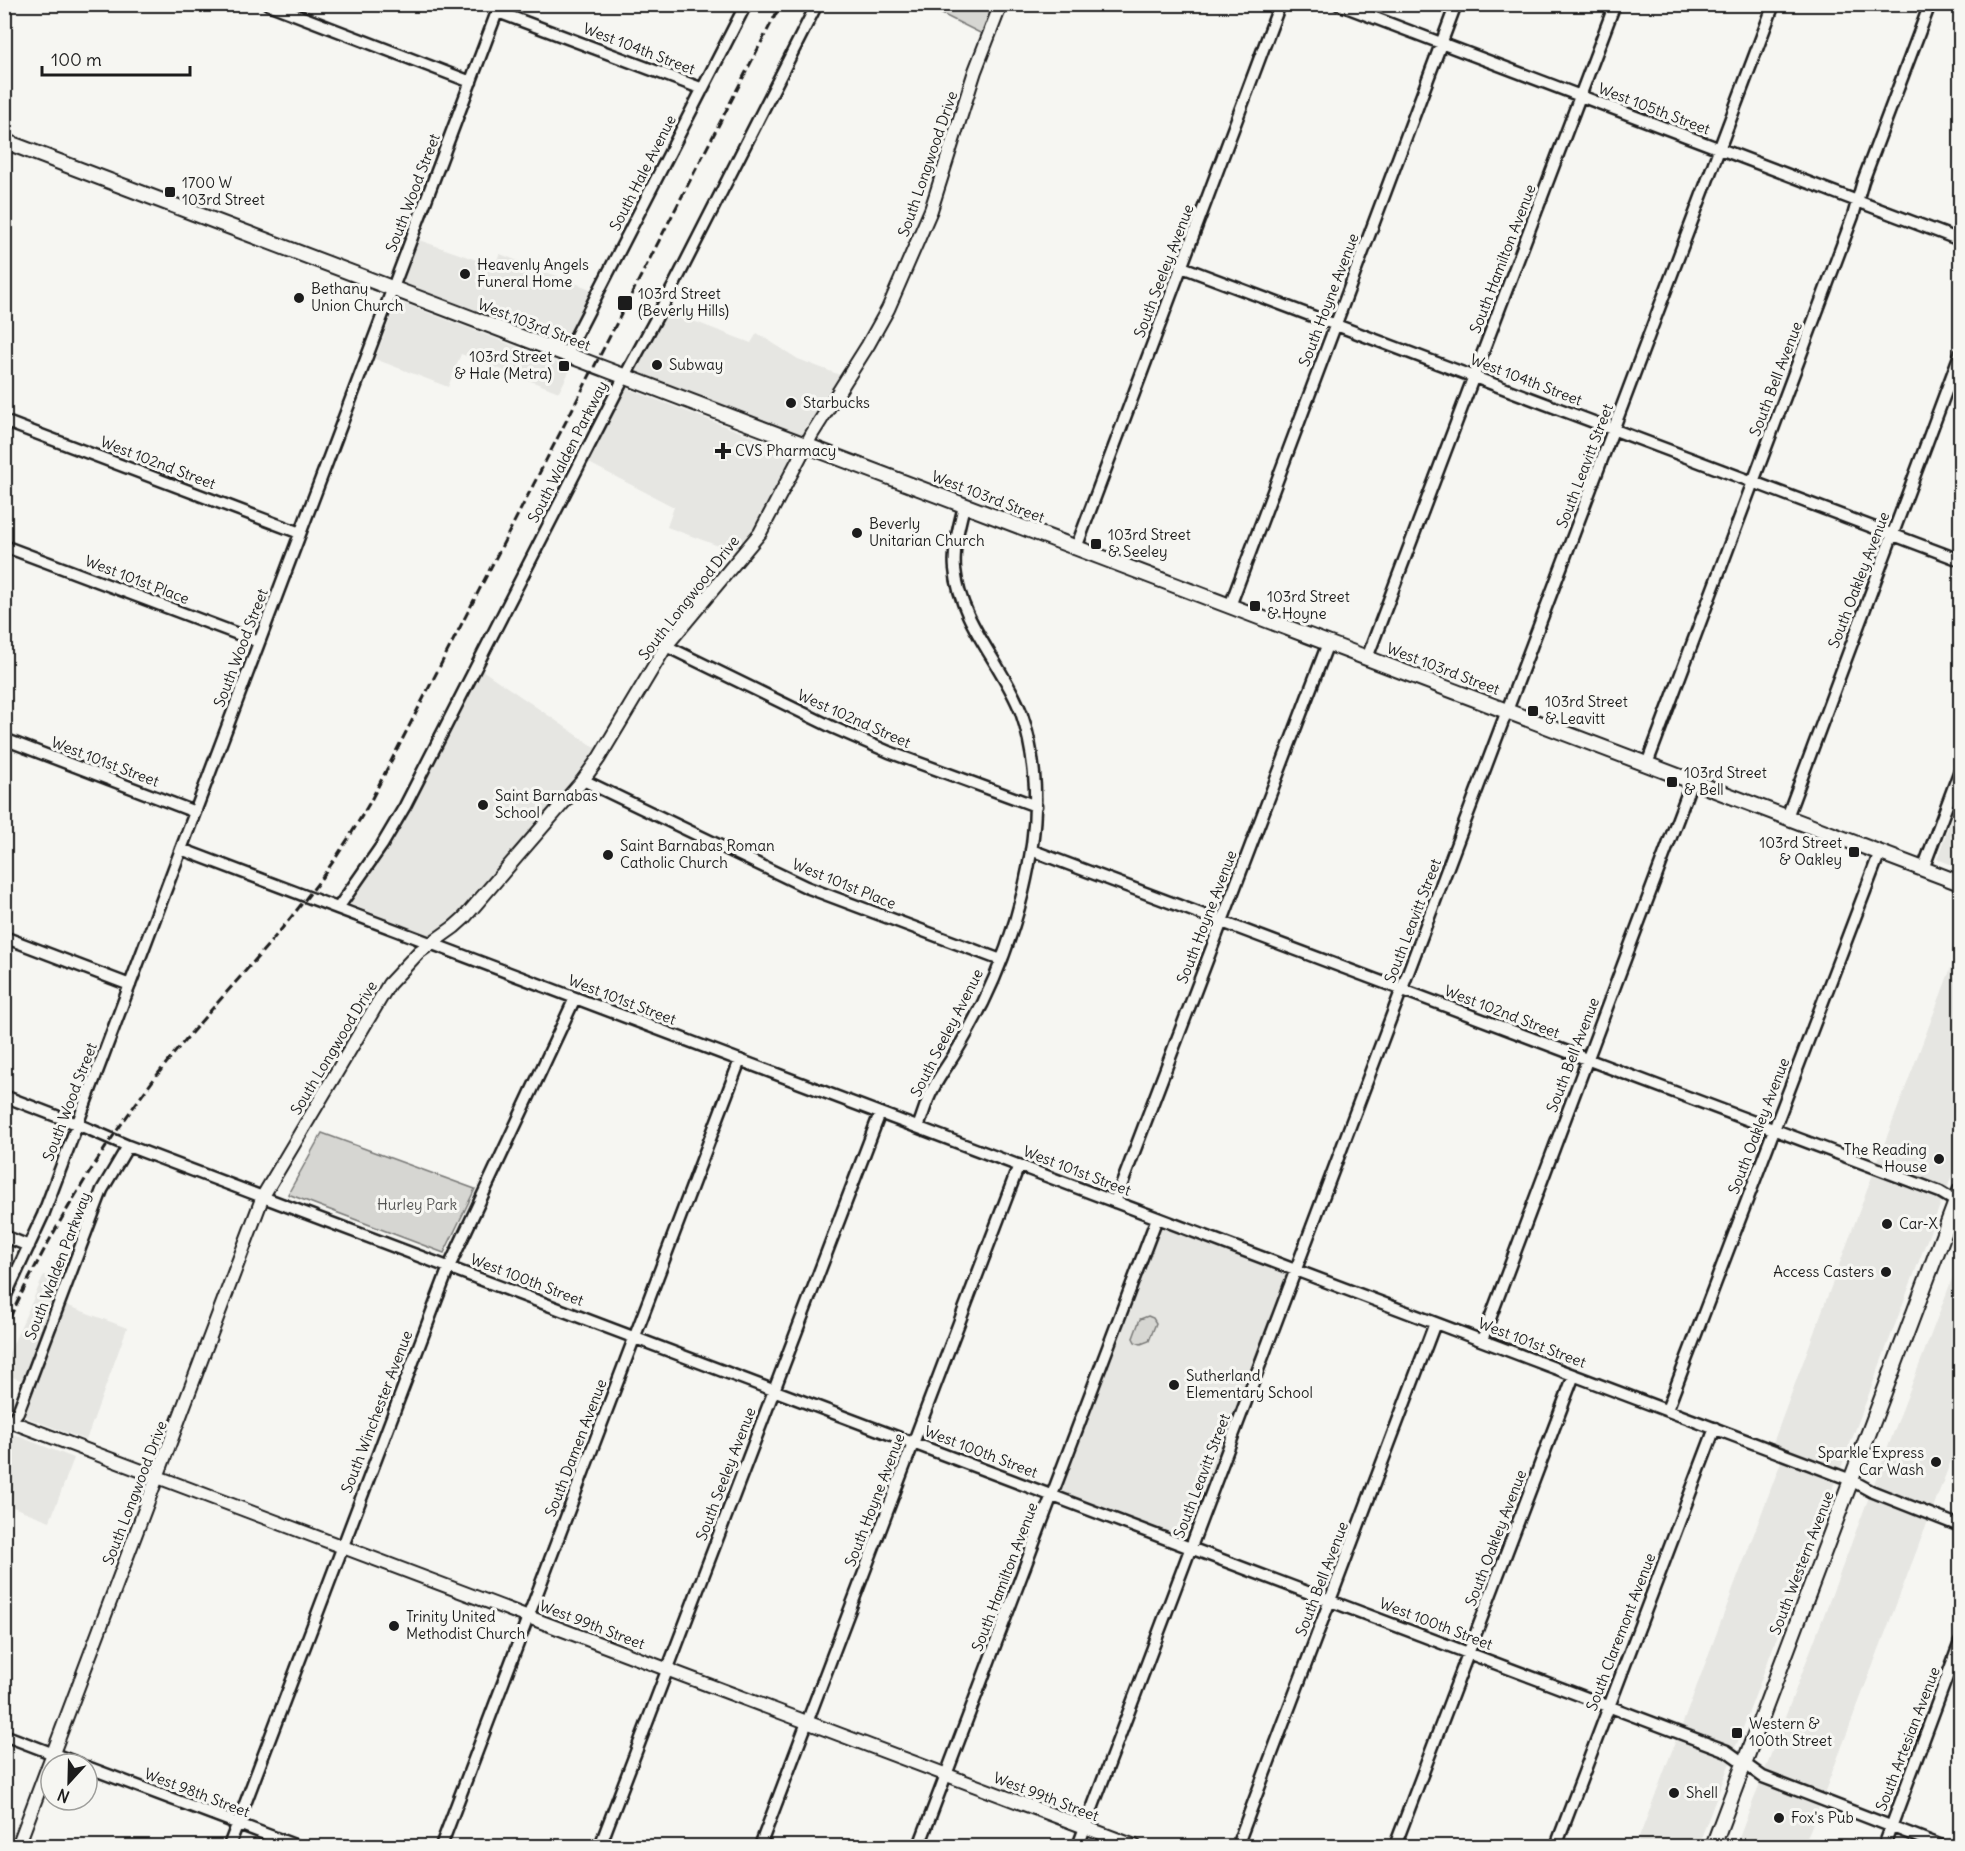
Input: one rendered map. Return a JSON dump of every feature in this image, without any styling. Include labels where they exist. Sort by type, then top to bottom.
[{"type":"main road","name":"West 103rd Street","points":[[4,141],[1960,883]]},
{"type":"main road","name":"South Western Avenue","points":[[1713,1846],[1959,1199]]},
{"type":"street","points":[[268,4],[471,81]]},
{"type":"street","name":"South Hale Avenue","points":[[566,355],[746,4]]},
{"type":"street","name":"South Walden Parkway","points":[[338,908],[382,845],[405,806],[817,4]]},
{"type":"street","name":"South Longwood Drive","points":[[54,1752],[264,1196],[389,984],[419,952],[464,918],[583,780],[599,758],[666,646],[760,533],[805,446],[888,309],[909,264],[942,179],[975,71],[1001,4]]},
{"type":"street","name":"South Seeley Avenue","points":[[1076,548],[1281,4]]},
{"type":"street","name":"West 105th Street","points":[[1338,4],[1960,240]]},
{"type":"street","name":"South Hoyne Avenue","points":[[1230,606],[1456,4]]},
{"type":"street","name":"South Hamilton Avenue","points":[[1367,658],[1615,4]]},
{"type":"street","name":"South Leavitt Street","points":[[1078,1846],[1774,4]]},
{"type":"street","name":"South Bell Avenue","points":[[1647,764],[1854,216],[1863,181],[1930,4]]},
{"type":"street","name":"South Wood Street","points":[[4,1299],[43,1215],[499,8]]},
{"type":"street","name":"West 104th Street","points":[[499,8],[703,89]]},
{"type":"street","name":"West 104th Street","points":[[1182,267],[1960,560]]},
{"type":"street","name":"South Oakley Avenue","points":[[1787,817],[1960,354]]},
{"type":"street","name":"West 102nd Street","points":[[4,421],[300,533]]},
{"type":"street","name":"South Seeley Avenue","points":[[918,1127],[931,1092],[983,1002],[1001,960],[1014,922],[1031,850],[1036,806],[1030,745],[1021,711],[972,624],[960,596],[954,568],[956,538],[964,506]]},
{"type":"street","name":"West 101st Place","points":[[4,546],[259,642]]},
{"type":"street","name":"South Hoyne Avenue","points":[[1115,1202],[1328,643]]},
{"type":"street","name":"West 102nd Street","points":[[666,646],[843,732],[890,752],[1036,806]]},
{"type":"street","name":"West 101st Street","points":[[4,739],[195,812]]},
{"type":"street","points":[[1923,868],[1960,770]]},
{"type":"street","name":"West 101st Place","points":[[583,780],[806,887],[1001,960]]},
{"type":"street","name":"South Bell Avenue","points":[[1482,1340],[1692,781]]},
{"type":"street","name":"West 101st Street","points":[[181,849],[1715,1428],[1851,1480],[1871,1491],[1960,1526]]},
{"type":"street","name":"West 102nd Street","points":[[1031,850],[1959,1199]]},
{"type":"street","name":"South Oakley Avenue","points":[[1667,1410],[1880,852]]},
{"type":"street","points":[[4,937],[130,985]]},
{"type":"street","name":"South Winchester Avenue","points":[[229,1846],[449,1267],[575,998]]},
{"type":"street","name":"South Damen Avenue","points":[[441,1846],[740,1060]]},
{"type":"street","name":"West 100th Street","points":[[4,1096],[128,1146],[1727,1751],[1763,1778],[1942,1846]]},
{"type":"street","name":"South Seeley Avenue","points":[[600,1846],[880,1113]]},
{"type":"street","name":"South Walden Parkway","points":[[7,1424],[18,1412],[102,1190],[128,1146]]},
{"type":"street","name":"South Hoyne Avenue","points":[[760,1846],[1019,1165]]},
{"type":"street","name":"South Hamilton Avenue","points":[[919,1846],[1157,1218]]},
{"type":"street","points":[[4,1236],[29,1246]]},
{"type":"street","name":"South Bell Avenue","points":[[1237,1846],[1435,1323]]},
{"type":"street","name":"South Oakley Avenue","points":[[1395,1846],[1574,1375]]},
{"type":"street","name":"West 99th Street","points":[[7,1424],[528,1616],[1135,1846]]},
{"type":"street","name":"South Claremont Avenue","points":[[1556,1846],[1715,1428]]},
{"type":"street","name":"South Artesian Avenue","points":[[1884,1846],[1960,1642]]},
{"type":"street","points":[[4,1735],[48,1752]]},
{"type":"street","name":"West 98th Street","points":[[99,1772],[297,1846]]},
{"type":"street","name":"South Longwood Drive","points":[[18,1846],[39,1791]]},
{"type":"shaded area","points":[[416,239],[494,266],[500,254],[593,290],[566,344],[400,282]]},
{"type":"shaded area","points":[[397,301],[571,368],[559,392],[461,354],[448,387],[375,359]]},
{"type":"shaded area","points":[[667,311],[751,343],[757,333],[798,359],[845,377],[808,438],[634,372]]},
{"type":"shaded area","points":[[626,388],[795,453],[755,528],[735,552],[667,527],[674,507],[587,462]]},
{"type":"shaded area","name":"Saint Barnabas School","points":[[482,670],[596,748],[561,796],[461,911],[443,928],[432,935],[427,935],[350,904],[380,861],[407,814]]},
{"type":"shaded area","points":[[1956,805],[1960,807],[1960,868],[1937,859]]},
{"type":"shaded area","points":[[1960,944],[1960,1152],[1947,1189],[1877,1163]]},
{"type":"shaded area","points":[[1873,1174],[1942,1200],[1841,1468],[1773,1443]]},
{"type":"shaded area","name":"Sutherland Elementary School","points":[[1162,1225],[1289,1274],[1187,1542],[1060,1494]]},
{"type":"shaded area","points":[[1960,1258],[1960,1437],[1804,1846],[1736,1846]]},
{"type":"shaded area","points":[[44,1275],[64,1280],[25,1382],[5,1374],[4,1364]]},
{"type":"shaded area","points":[[66,1305],[127,1328],[86,1440],[24,1415]]},
{"type":"shaded area","points":[[10,1433],[74,1458],[50,1521],[5,1504],[5,1449]]},
{"type":"shaded area","points":[[1782,1459],[1836,1479],[1737,1744],[1732,1748],[1681,1728]]},
{"type":"shaded area","points":[[1676,1740],[1731,1760],[1698,1846],[1636,1846]]},
{"type":"green space","points":[[924,5],[995,5],[982,34]]},
{"type":"green space","name":"Hurley Park","points":[[322,1133],[475,1189],[444,1253],[288,1194]]},
{"type":"green space","points":[[1148,1316],[1156,1323],[1149,1341],[1141,1344],[1135,1342],[1133,1338],[1140,1319]]},
{"type":"railway","points":[[4,1330],[59,1223],[101,1154],[172,1056],[307,897],[363,814],[781,4]]},
{"type":"place","name":"1700 W 103rd Street","points":[[170,192]]},
{"type":"place","name":"Heavenly Angels Funeral Home","points":[[465,274]]},
{"type":"place","name":"Bethany Union Church","points":[[299,298]]},
{"type":"place","name":"103rd Street (Beverly Hills)","points":[[625,303]]},
{"type":"place","name":"Subway","points":[[657,365]]},
{"type":"place","name":"103rd Street & Hale (Metra)","points":[[564,366]]},
{"type":"place","name":"Starbucks","points":[[791,403]]},
{"type":"place","name":"CVS Pharmacy","points":[[723,451]]},
{"type":"place","name":"Beverly Unitarian Church","points":[[857,533]]},
{"type":"place","name":"103rd Street & Seeley","points":[[1096,544]]},
{"type":"place","name":"103rd Street & Hoyne","points":[[1255,606]]},
{"type":"place","name":"103rd Street & Leavitt","points":[[1533,711]]},
{"type":"place","name":"103rd Street & Bell","points":[[1672,782]]},
{"type":"place","name":"Saint Barnabas School","points":[[483,805]]},
{"type":"place","name":"103rd Street & Oakley","points":[[1854,852]]},
{"type":"place","name":"Saint Barnabas Roman Catholic Church","points":[[608,855]]},
{"type":"place","name":"The Reading House","points":[[1939,1159]]},
{"type":"place","name":"Car-X","points":[[1887,1224]]},
{"type":"place","name":"Access Casters","points":[[1886,1272]]},
{"type":"place","name":"Sutherland Elementary School","points":[[1174,1385]]},
{"type":"place","name":"Sparkle Express Car Wash","points":[[1936,1462]]},
{"type":"place","name":"Trinity United Methodist Church","points":[[394,1626]]},
{"type":"place","name":"Western & 100th Street","points":[[1737,1733]]},
{"type":"place","name":"Shell","points":[[1674,1793]]},
{"type":"place","name":"Fox's Pub","points":[[1779,1818]]}]
